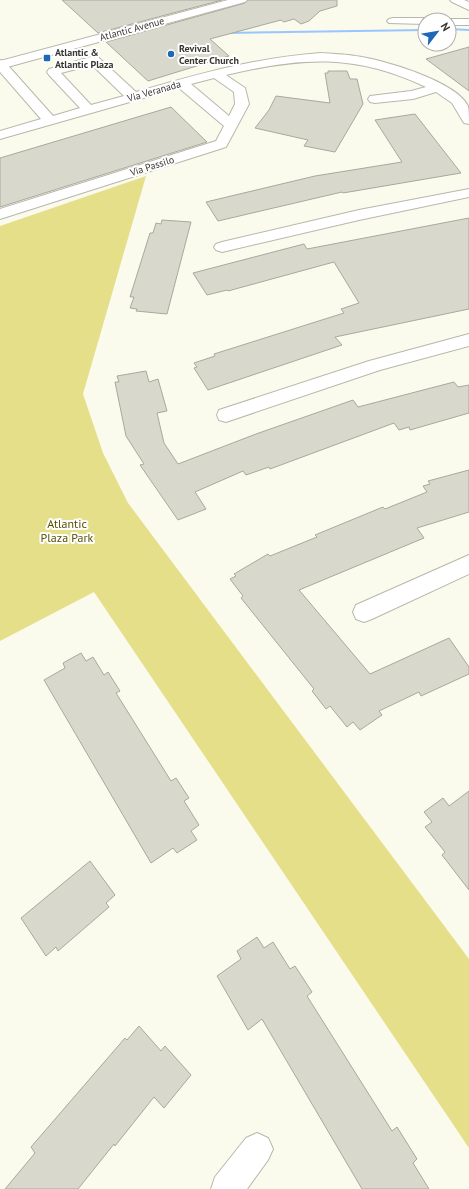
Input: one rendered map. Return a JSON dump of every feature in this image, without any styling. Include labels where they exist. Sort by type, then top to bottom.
[{"type":"street","name":"Atlantic Avenue","points":[[0,64],[241,0]]},
{"type":"street","points":[[456,0],[469,7]]},
{"type":"street","points":[[393,21],[417,21]]},
{"type":"street","points":[[457,22],[469,22]]},
{"type":"street","name":"Via Veranada","points":[[0,135],[263,61],[311,56],[340,58],[394,68],[437,87],[460,103],[469,120]]},
{"type":"street","points":[[89,110],[53,72],[94,60],[133,97]]},
{"type":"street","points":[[0,64],[50,121]]},
{"type":"street","name":"Via Passilo","points":[[0,214],[221,144],[242,104],[240,91],[216,73]]},
{"type":"street","points":[[181,83],[231,125]]},
{"type":"street","points":[[375,99],[413,95],[437,87]]},
{"type":"street","points":[[455,100],[469,96]]},
{"type":"street","points":[[222,247],[358,214],[469,194]]},
{"type":"street","points":[[226,415],[375,365],[469,340]]},
{"type":"street","points":[[364,612],[469,564]]},
{"type":"street","points":[[227,1189],[257,1149]]},
{"type":"green space","name":"Atlantic Plaza Park","points":[[146,176],[83,394],[103,453],[128,503],[469,959],[469,1148],[94,592],[0,641],[0,226]]},
{"type":"building","points":[[62,0],[222,0],[98,33]]},
{"type":"building","points":[[248,0],[337,0],[337,6],[320,11],[309,21],[301,24],[294,19],[284,22],[281,20],[210,39],[229,56],[148,81],[106,42],[245,3]]},
{"type":"building","points":[[469,47],[469,91],[426,59],[451,52],[457,52],[457,50]]},
{"type":"building","points":[[328,71],[347,71],[350,79],[357,79],[363,104],[335,152],[304,146],[308,140],[255,128],[269,110],[276,96],[330,103],[325,73],[328,73]]},
{"type":"building","points":[[171,107],[207,142],[0,207],[0,158]]},
{"type":"building","points":[[415,114],[461,173],[342,192],[218,221],[206,202],[315,176],[402,162],[375,120]]},
{"type":"building","points":[[469,218],[469,309],[335,337],[342,345],[208,390],[194,368],[197,367],[194,363],[215,356],[214,354],[344,313],[341,309],[359,303],[334,262],[228,291],[207,295],[193,273],[304,244],[307,249]]},
{"type":"building","points":[[162,220],[191,222],[167,314],[136,311],[137,309],[130,308],[134,297],[130,297],[150,233],[153,233],[156,223],[161,224]]},
{"type":"building","points":[[146,371],[149,382],[158,379],[167,411],[157,413],[164,443],[178,464],[256,434],[353,400],[358,407],[454,382],[458,387],[469,385],[469,413],[410,430],[409,427],[399,430],[394,423],[270,469],[269,467],[246,475],[243,471],[195,492],[206,509],[178,520],[140,465],[144,464],[126,436],[115,382],[119,382],[117,376]]},
{"type":"building","points":[[469,470],[469,512],[417,528],[424,538],[299,590],[370,674],[449,638],[469,667],[469,674],[421,696],[419,692],[379,711],[382,715],[360,730],[353,722],[347,727],[330,706],[326,709],[312,691],[314,689],[241,598],[243,596],[230,579],[236,576],[234,574],[268,554],[270,556],[317,537],[315,535],[383,507],[385,509],[427,492],[423,486],[430,484],[428,481]]},
{"type":"building","points":[[81,653],[86,661],[93,657],[104,675],[108,672],[120,691],[116,693],[171,781],[176,778],[189,798],[184,801],[199,825],[191,831],[197,840],[177,853],[173,848],[151,863],[44,680],[65,668],[63,663]]},
{"type":"building","points":[[469,791],[469,890],[442,855],[445,852],[425,827],[432,822],[424,812],[443,798],[449,806]]},
{"type":"building","points":[[90,861],[115,895],[106,903],[109,907],[58,951],[56,947],[46,956],[21,918]]},
{"type":"building","points":[[257,937],[264,948],[273,942],[290,969],[295,966],[312,992],[307,996],[392,1131],[397,1127],[417,1159],[413,1163],[429,1189],[362,1189],[262,1019],[248,1030],[217,976],[241,959],[237,951]]},
{"type":"building","points":[[139,1026],[161,1051],[165,1046],[191,1075],[164,1108],[154,1097],[78,1189],[5,1189],[35,1153],[31,1147],[125,1038],[127,1040]]},
{"type":"waterway","points":[[457,29],[469,30]]},
{"type":"waterway","points":[[224,33],[417,30]]},
{"type":"place","name":"Revival Center Church","points":[[171,54]]},
{"type":"place","name":"Atlantic & Atlantic Plaza","points":[[47,58]]}]
